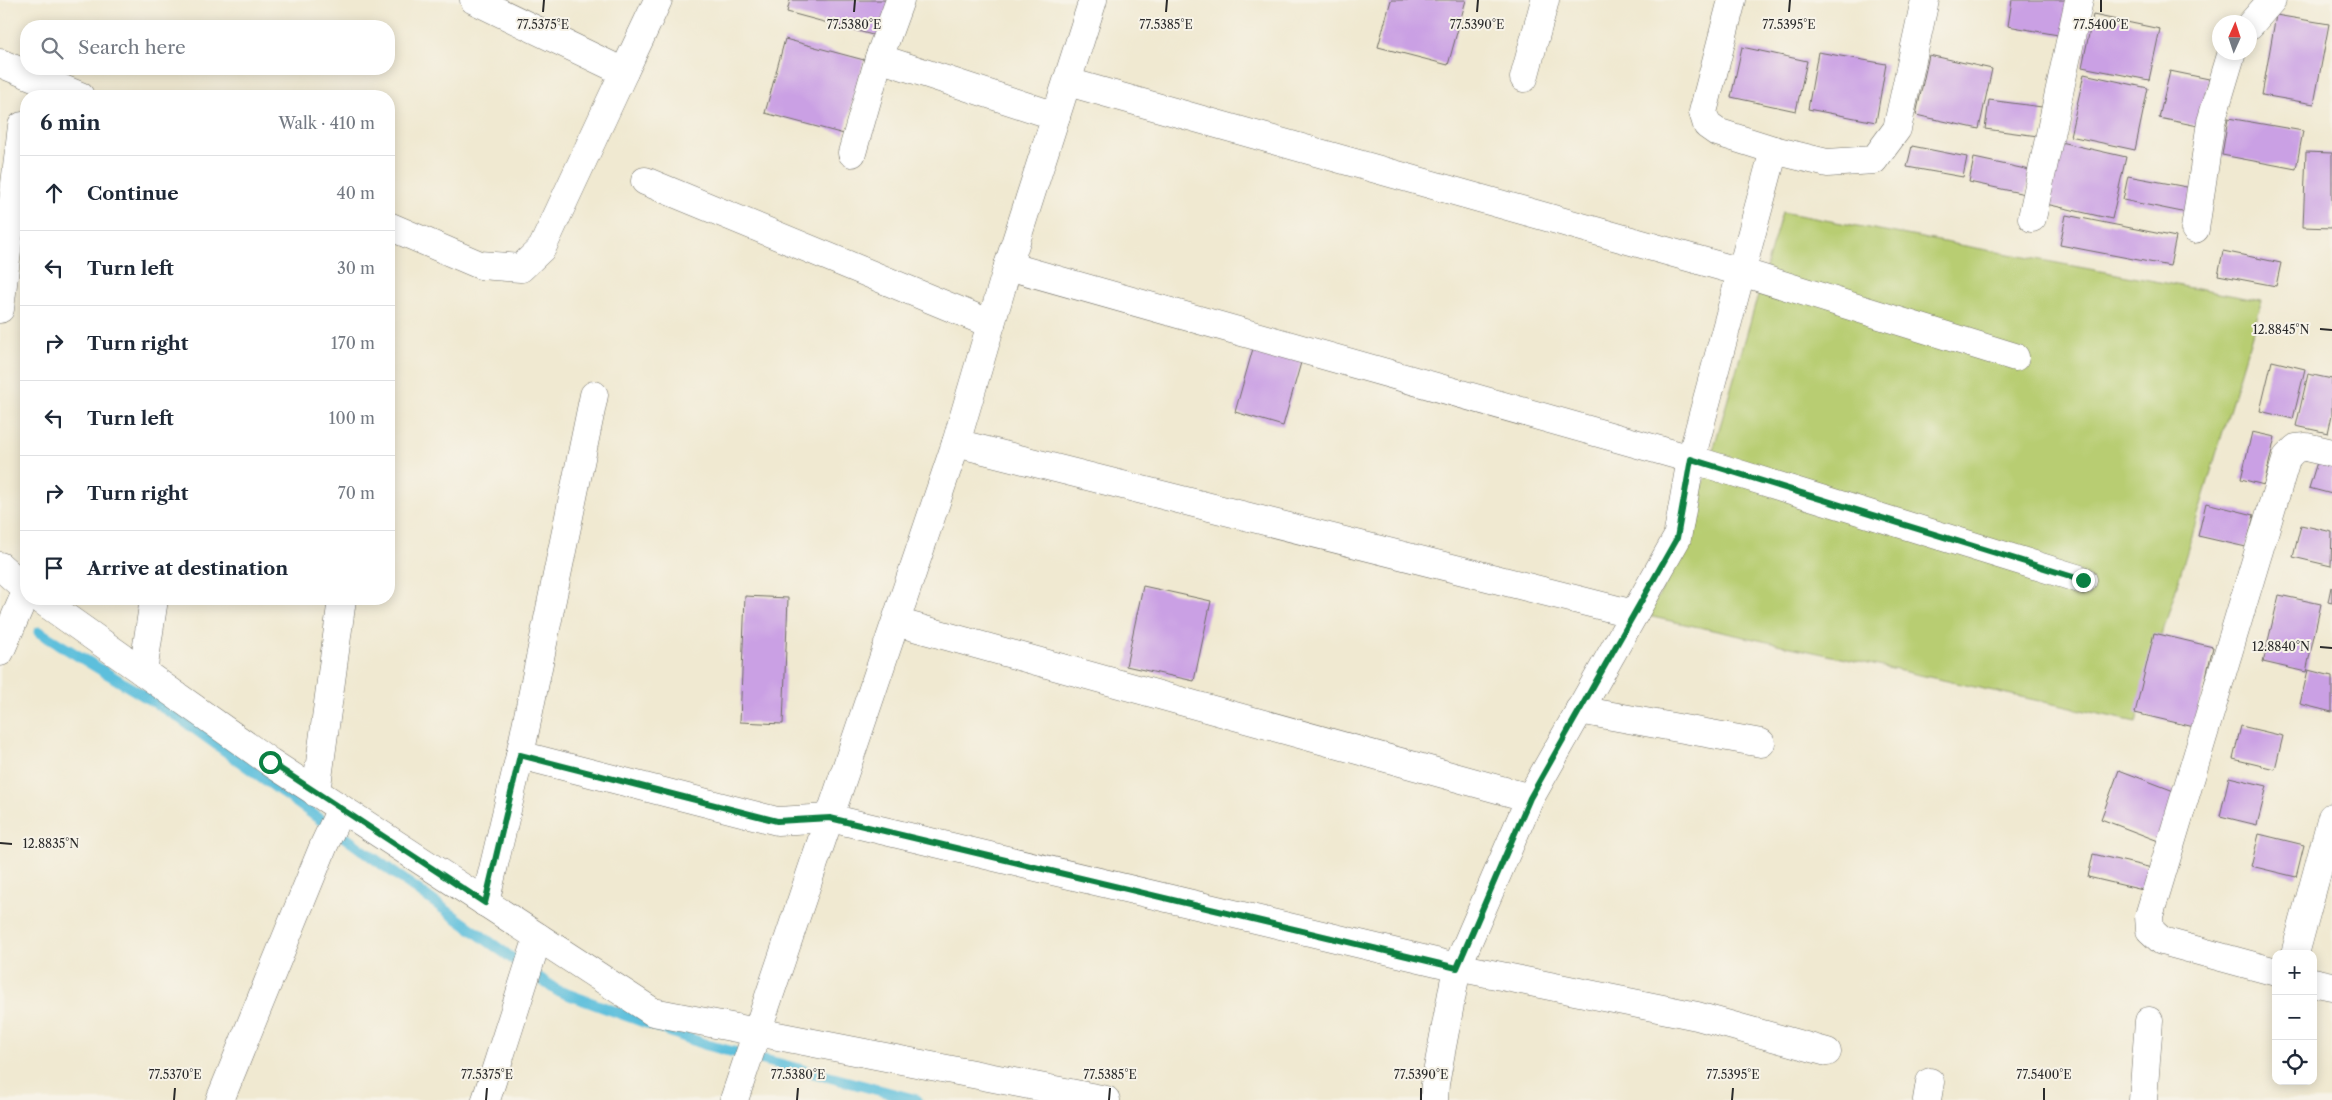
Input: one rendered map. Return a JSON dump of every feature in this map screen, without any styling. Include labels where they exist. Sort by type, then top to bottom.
[{"type":"street","points":[[474,0],[624,72]]},
{"type":"street","points":[[395,229],[480,265],[521,268],[542,248],[658,0]]},
{"type":"street","points":[[852,153],[880,58],[900,0]]},
{"type":"street","points":[[734,1100],[956,443],[1008,266],[1093,0]]},
{"type":"street","points":[[1524,78],[1545,0]]},
{"type":"street","points":[[1732,0],[1704,112],[1707,125],[1717,132],[1774,150],[1827,162],[1874,160],[1897,129],[1925,0]]},
{"type":"street","points":[[2032,218],[2079,0]]},
{"type":"street","points":[[2257,17],[2272,0]]},
{"type":"street","points":[[880,58],[1056,116]]},
{"type":"street","points":[[2195,229],[2211,122],[2230,60]]},
{"type":"street","points":[[0,63],[20,71]]},
{"type":"street","points":[[29,75],[65,90]]},
{"type":"street","points":[[1068,82],[1740,272],[2015,357]]},
{"type":"street","points":[[0,309],[20,143]]},
{"type":"street","points":[[1434,1100],[1435,1084],[1457,968],[1530,798],[1677,538],[1691,459],[1774,150]]},
{"type":"street","points":[[645,181],[991,324]]},
{"type":"street","points":[[1008,266],[1691,459],[2083,580]]},
{"type":"street","points":[[485,903],[520,755],[594,395]]},
{"type":"street","points":[[956,443],[1634,614]]},
{"type":"street","points":[[2272,971],[2162,941],[2150,930],[2149,916],[2287,457],[2296,448],[2306,447],[2332,453]]},
{"type":"street","points":[[0,566],[20,584]]},
{"type":"street","points":[[0,652],[20,604]]},
{"type":"street","points":[[48,605],[340,810],[653,1012],[757,1032],[1002,1090],[1106,1100]]},
{"type":"street","points":[[143,672],[153,605]]},
{"type":"street","points":[[316,793],[341,605]]},
{"type":"street","points":[[896,622],[1530,798]]},
{"type":"street","points":[[1579,710],[1761,743]]},
{"type":"street","points":[[520,755],[777,821],[830,818],[1457,968],[1697,1016],[1827,1052]]},
{"type":"street","points":[[220,1100],[340,810]]},
{"type":"street","points":[[2296,950],[2332,817]]},
{"type":"street","points":[[486,1100],[538,937]]},
{"type":"street","points":[[2317,983],[2332,986]]},
{"type":"street","points":[[2143,1100],[2149,1021]]},
{"type":"green space","points":[[1782,212],[2262,301],[2136,722],[1648,616],[1686,544]]},
{"type":"building","points":[[790,0],[890,0],[880,37],[787,12]]},
{"type":"building","points":[[1391,0],[1466,0],[1448,65],[1378,47]]},
{"type":"building","points":[[2012,0],[2076,0],[2069,37],[2008,26]]},
{"type":"building","points":[[2093,15],[2160,29],[2149,80],[2082,67]]},
{"type":"building","points":[[2276,15],[2329,24],[2314,104],[2262,95]]},
{"type":"building","points":[[785,39],[864,60],[844,134],[765,113]]},
{"type":"building","points":[[1742,47],[1807,61],[1796,111],[1731,97]]},
{"type":"building","points":[[1818,52],[1886,64],[1876,122],[1808,109]]},
{"type":"building","points":[[1929,55],[1992,69],[1979,129],[1916,115]]},
{"type":"building","points":[[2170,71],[2209,79],[2198,126],[2159,118]]},
{"type":"building","points":[[2084,74],[2148,88],[2135,150],[2070,136]]},
{"type":"building","points":[[1989,100],[2042,107],[2038,136],[1985,129]]},
{"type":"building","points":[[2228,118],[2303,131],[2296,169],[2222,155]]},
{"type":"building","points":[[2060,142],[2126,157],[2112,219],[2046,204]]},
{"type":"building","points":[[1912,146],[1967,157],[1963,177],[1907,167]]},
{"type":"building","points":[[2306,152],[2332,153],[2332,228],[2303,227]]},
{"type":"building","points":[[1974,158],[2030,170],[2025,194],[1969,182]]},
{"type":"building","points":[[2128,176],[2192,188],[2187,213],[2123,200]]},
{"type":"building","points":[[2066,215],[2176,237],[2170,266],[2060,245]]},
{"type":"building","points":[[2223,251],[2281,263],[2276,286],[2218,275]]},
{"type":"building","points":[[1254,345],[1302,359],[1283,426],[1235,412]]},
{"type":"building","points":[[2272,361],[2305,369],[2293,419],[2260,411]]},
{"type":"building","points":[[2308,374],[2332,379],[2332,415],[2328,433],[2296,426]]},
{"type":"building","points":[[2252,432],[2275,437],[2264,485],[2241,479]]},
{"type":"building","points":[[2318,459],[2332,463],[2332,494],[2309,488]]},
{"type":"building","points":[[2206,503],[2254,515],[2246,547],[2198,536]]},
{"type":"building","points":[[2301,525],[2332,532],[2331,566],[2293,557]]},
{"type":"building","points":[[1143,586],[1211,601],[1194,681],[1126,666]]},
{"type":"building","points":[[2332,588],[2332,603],[2328,602]]},
{"type":"building","points":[[2279,595],[2321,604],[2306,672],[2263,662]]},
{"type":"building","points":[[745,596],[788,598],[783,724],[740,722]]},
{"type":"building","points":[[2154,633],[2213,647],[2194,727],[2135,713]]},
{"type":"building","points":[[2308,670],[2332,676],[2332,712],[2300,704]]},
{"type":"building","points":[[2241,726],[2283,736],[2275,769],[2233,759]]},
{"type":"building","points":[[2119,770],[2179,793],[2161,842],[2101,819]]},
{"type":"building","points":[[2229,777],[2267,786],[2257,825],[2220,816]]},
{"type":"building","points":[[2259,834],[2304,845],[2296,877],[2251,866]]},
{"type":"building","points":[[2093,854],[2152,868],[2147,891],[2088,877]]},
{"type":"waterway","points":[[39,632],[177,716],[556,990],[707,1045],[917,1100]]},
{"type":"route","points":[[270,762],[485,903],[520,755],[777,821],[830,818],[1457,968],[1530,798],[1677,538],[1691,459],[2083,580]]}]
